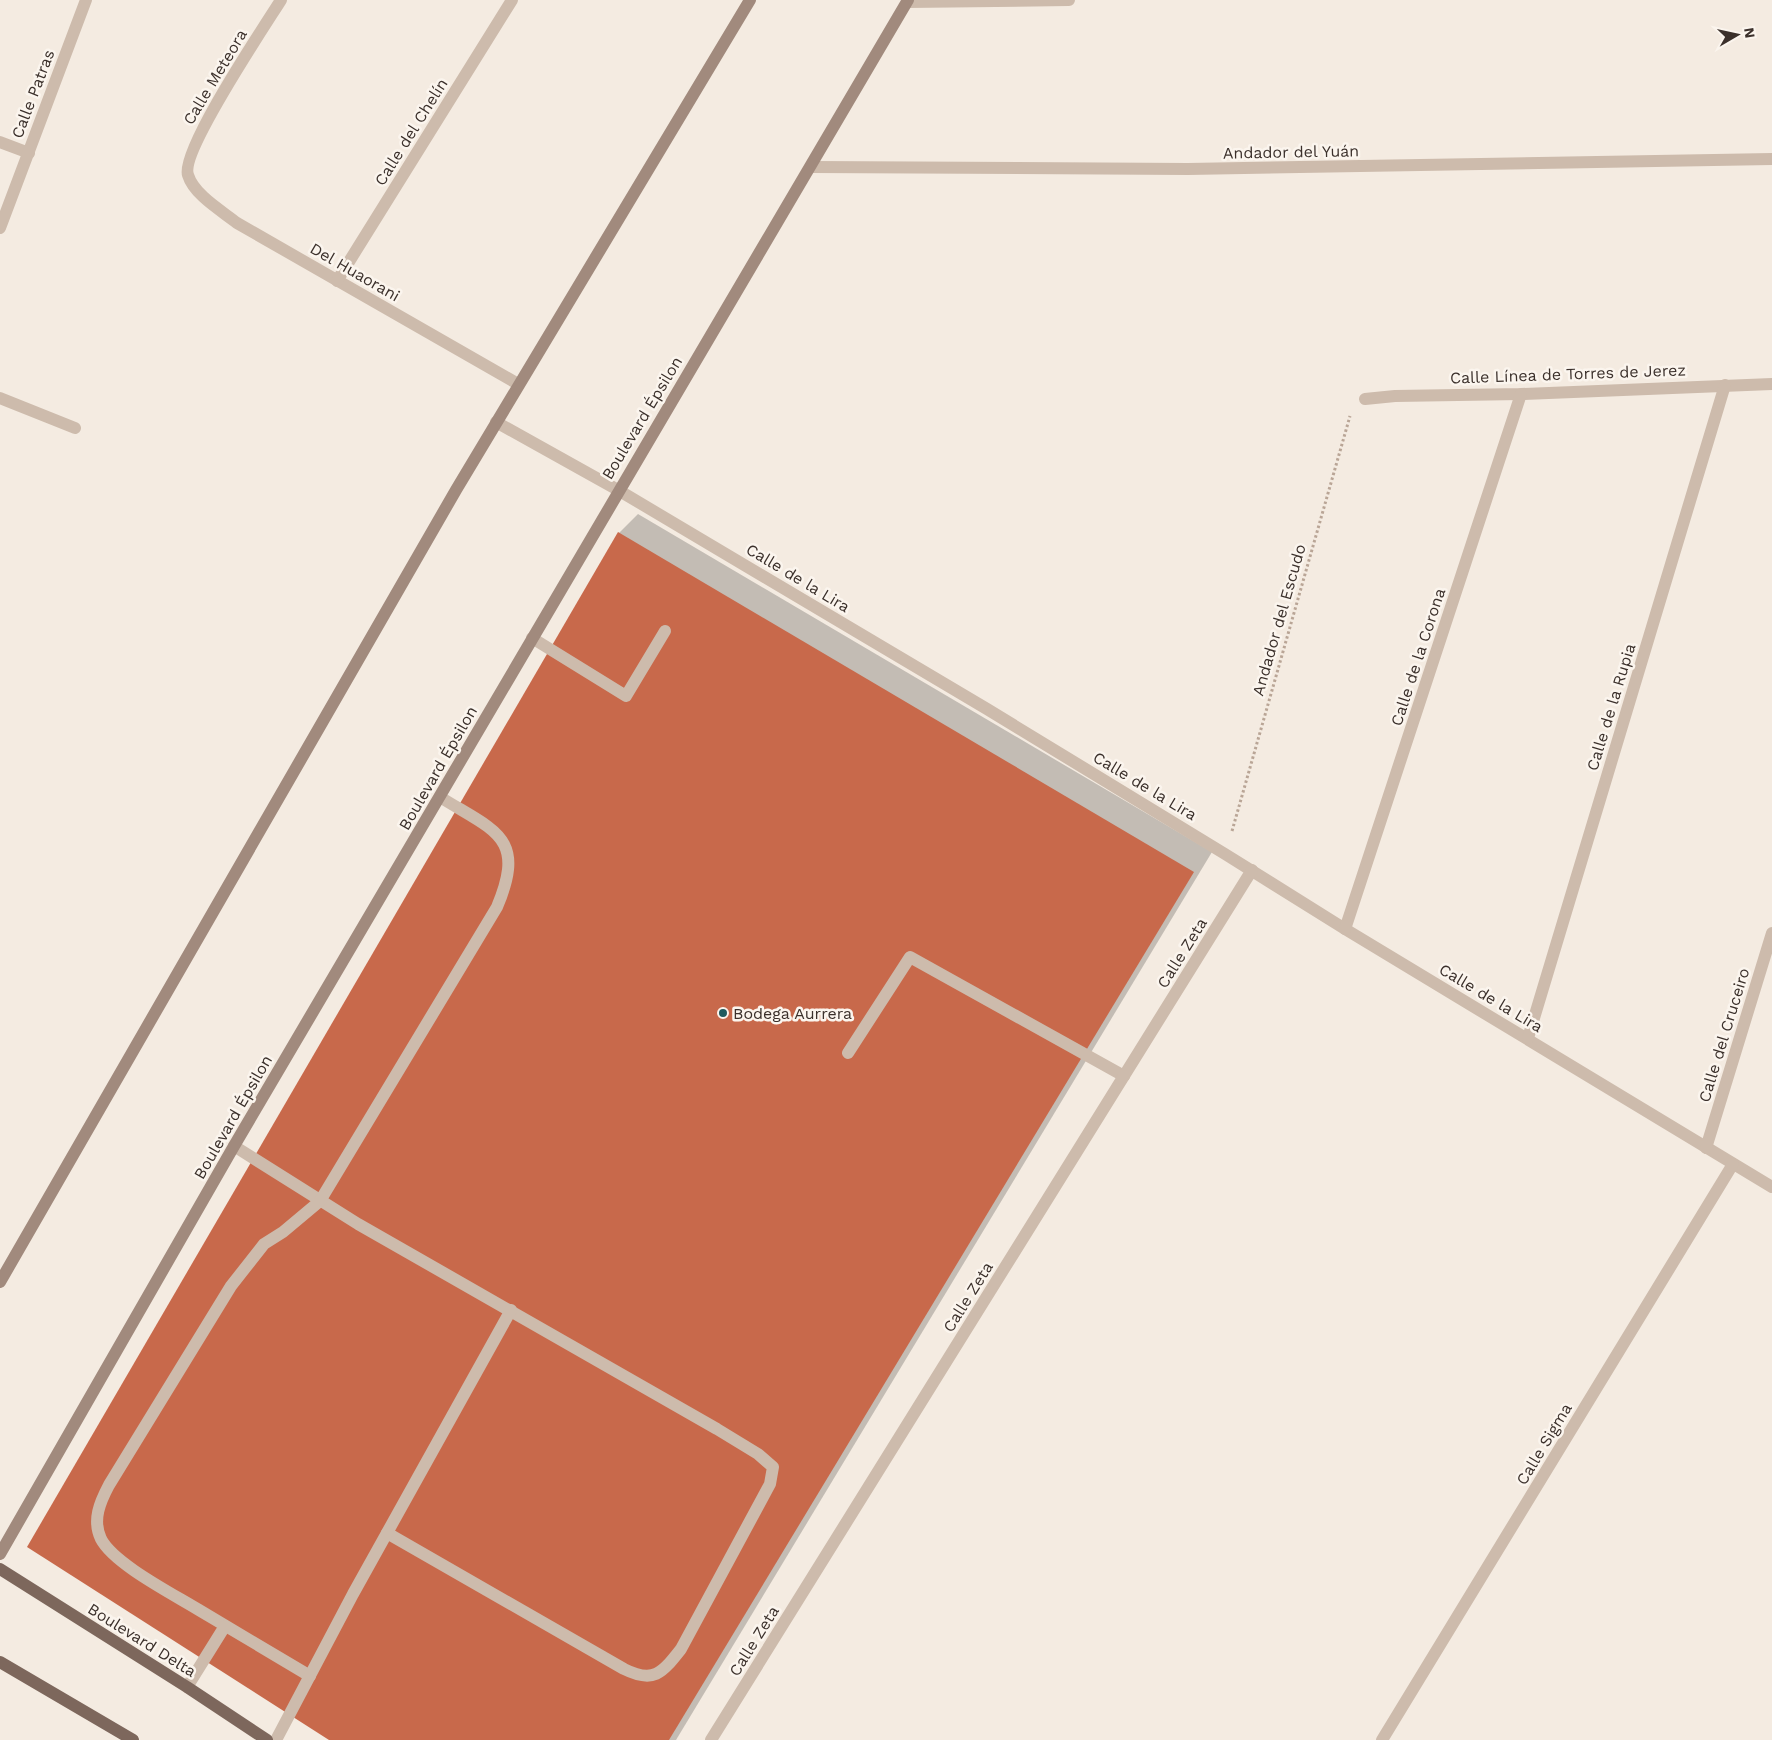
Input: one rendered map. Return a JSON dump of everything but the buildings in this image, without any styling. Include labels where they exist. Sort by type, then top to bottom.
[{"type":"main road","name":"Boulevard Delta","points":[[0,1569],[267,1740]]},
{"type":"main road","points":[[0,1662],[133,1740]]},
{"type":"street","name":"Calle Patras","points":[[0,228],[86,0]]},
{"type":"street","name":"Calle Meteora","points":[[188,175],[188,163],[207,121],[281,0]]},
{"type":"street","name":"Calle del Chelín","points":[[337,281],[512,0]]},
{"type":"street","points":[[0,1282],[4,1266],[518,384],[750,0]]},
{"type":"street","points":[[908,1],[1069,0]]},
{"type":"street","name":"Boulevard Épsilon","points":[[0,1554],[234,1146],[618,490],[908,1]]},
{"type":"street","points":[[0,142],[29,153]]},
{"type":"street","name":"Andador del Yuán","points":[[811,167],[1188,169],[1772,160]]},
{"type":"street","name":"Del Huaorani","points":[[188,175],[198,190],[237,223],[518,384]]},
{"type":"street","name":"Calle Línea de Torres de Jerez","points":[[1365,399],[1396,396],[1522,394],[1772,384]]},
{"type":"street","name":"Calle de la Rupia","points":[[1528,1038],[1725,385]]},
{"type":"street","name":"Calle de la Corona","points":[[1345,930],[1522,394]]},
{"type":"street","points":[[0,398],[75,428]]},
{"type":"street","name":"Calle de la Lira","points":[[496,422],[618,490],[1252,870],[1345,930],[1528,1038],[1772,1187]]},
{"type":"street","points":[[532,638],[626,696],[665,631]]},
{"type":"street","points":[[310,1676],[147,1578],[109,1550],[101,1538],[97,1523],[98,1506],[230,1286],[264,1244],[283,1232],[320,1200],[498,907],[507,885],[510,861],[505,844],[494,831],[440,797]]},
{"type":"street","name":"Calle Zeta","points":[[712,1740],[1252,870]]},
{"type":"street","name":"Calle del Cruceiro","points":[[1706,1148],[1772,933]]},
{"type":"street","points":[[848,1054],[910,957],[1124,1076]]},
{"type":"street","points":[[234,1146],[320,1200],[750,1449],[773,1467],[770,1484],[681,1649],[662,1672],[653,1676],[634,1674],[387,1533]]},
{"type":"street","name":"Calle Sigma","points":[[1382,1740],[1734,1164]]},
{"type":"street","points":[[276,1740],[387,1533],[511,1310]]},
{"type":"street","points":[[187,1687],[225,1626]]},
{"type":"path","name":"Andador del Escudo","points":[[1225,854],[1345,431],[1357,404],[1365,399]]},
{"type":"place","name":"Bodega Aurrera","points":[[723,1013]]}]
